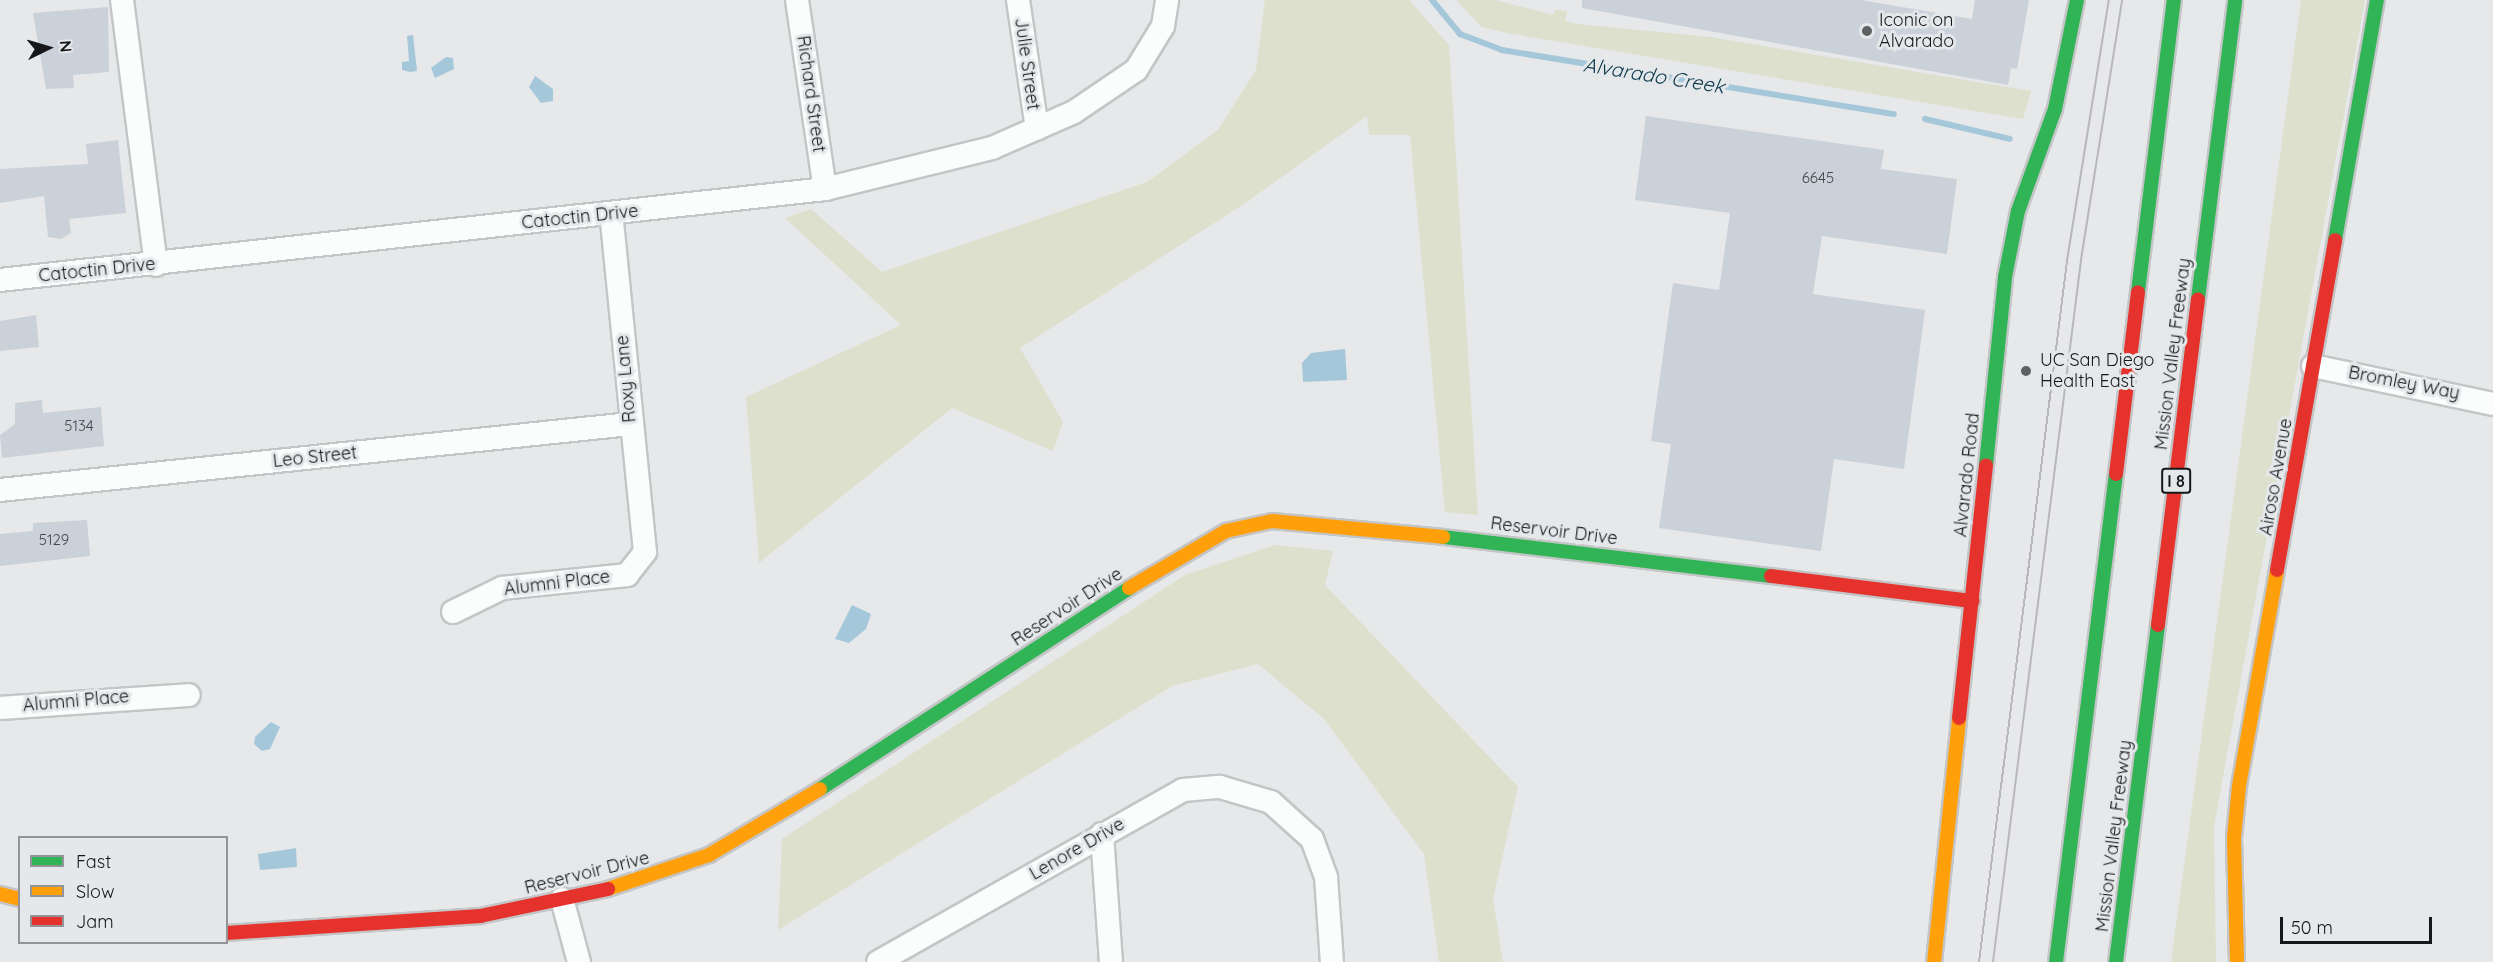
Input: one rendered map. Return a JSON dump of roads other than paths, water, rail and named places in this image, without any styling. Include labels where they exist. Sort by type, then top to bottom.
[{"type":"main road","name":"Alvarado Road","points":[[1934,962],[2009,251],[2055,109],[2077,0]]},
{"type":"main road","points":[[2056,962],[2174,0]]},
{"type":"main road","name":"Mission Valley Freeway","points":[[2116,962],[2235,0]]},
{"type":"main road","name":"Airoso Avenue","points":[[2237,962],[2234,837],[2239,786],[2377,0]]},
{"type":"main road","name":"Reservoir Drive","points":[[228,933],[480,916],[631,884],[709,855],[798,804],[1192,547],[1226,531],[1272,521],[1489,541],[1972,601]]},
{"type":"main road","points":[[0,894],[18,898]]},
{"type":"street","points":[[122,0],[156,265]]},
{"type":"street","name":"Richard Street","points":[[797,0],[825,189]]},
{"type":"street","name":"Julie Street","points":[[1018,0],[1037,129]]},
{"type":"street","name":"Catoctin Drive","points":[[0,280],[156,265],[825,189],[992,148],[1074,112],[1136,70],[1163,26],[1167,0]]},
{"type":"street","name":"Roxy Lane","points":[[611,214],[630,424],[644,543]]},
{"type":"street","name":"Bromley Way","points":[[2313,366],[2493,404]]},
{"type":"street","name":"Leo Street","points":[[0,490],[630,424]]},
{"type":"street","name":"Alumni Place","points":[[453,612],[502,588],[627,575],[645,552],[644,543]]},
{"type":"street","name":"Alumni Place","points":[[0,708],[189,695]]},
{"type":"street","name":"Lenore Drive","points":[[892,960],[1102,834],[1183,790],[1201,787],[1238,790],[1286,811],[1308,834],[1323,864],[1332,962]]},
{"type":"street","points":[[1102,834],[1111,962]]},
{"type":"street","points":[[562,899],[579,962]]},
{"type":"water","points":[[413,35],[417,71],[410,72],[402,70],[402,62],[409,61],[407,36]]},
{"type":"water","points":[[446,57],[453,58],[454,69],[435,78],[431,68]]},
{"type":"water","points":[[535,76],[553,89],[553,101],[541,103],[529,87]]},
{"type":"water","points":[[1345,349],[1347,380],[1303,382],[1302,363],[1311,353]]},
{"type":"water","points":[[852,605],[871,614],[866,629],[849,643],[835,639]]},
{"type":"water","points":[[271,722],[280,727],[270,749],[262,751],[254,744],[255,737]]},
{"type":"water","points":[[296,848],[297,867],[260,870],[258,854]]},
{"type":"waterway","name":"Alvarado Creek","points":[[1432,0],[1460,34],[1502,50],[1894,114]]},
{"type":"waterway","name":"Alvarado Creek","points":[[1925,119],[2010,139]]},
{"type":"tram line","points":[[1979,962],[2067,261],[2109,0]]},
{"type":"tram line","points":[[1993,962],[2081,260],[2122,0]]},
{"type":"place","name":"Iconic on Alvarado","points":[[1867,31]]},
{"type":"place","name":"UC San Diego Health East","points":[[2026,371]]}]
